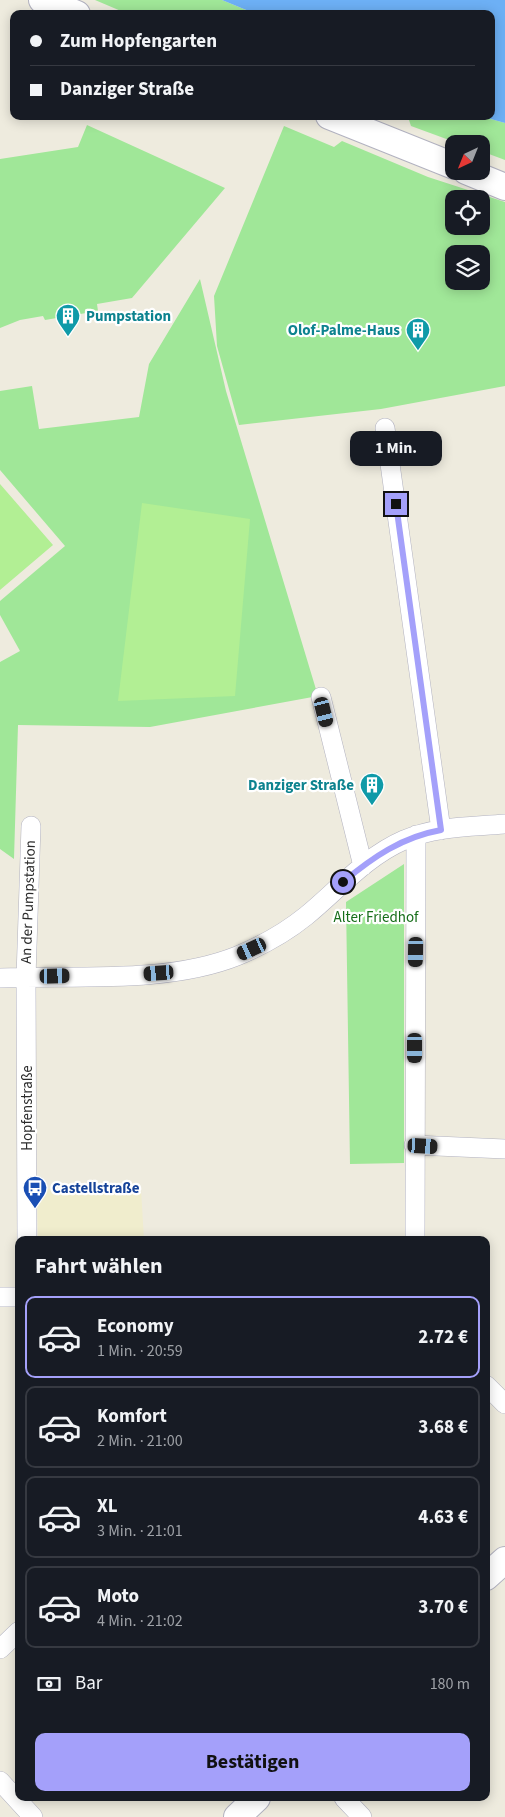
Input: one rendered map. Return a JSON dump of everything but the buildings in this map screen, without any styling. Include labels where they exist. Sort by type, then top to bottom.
[{"type":"main road","points":[[42,0],[67,10]]},
{"type":"main road","points":[[339,120],[445,162]]},
{"type":"main road","points":[[488,180],[505,187]]},
{"type":"main road","points":[[490,1574],[505,1560]]},
{"type":"main road","points":[[236,1817],[254,1801]]},
{"type":"street","points":[[385,428],[441,830]]},
{"type":"street","points":[[321,697],[363,866]]},
{"type":"street","points":[[0,978],[172,972],[219,962],[252,949],[290,928],[363,866],[402,841],[416,835],[441,830],[505,824]]},
{"type":"street","name":"An der Pumpstation","points":[[26,977],[30,826]]},
{"type":"street","points":[[415,1236],[416,835]]},
{"type":"street","name":"Hopfenstraße","points":[[26,977],[28,1236]]},
{"type":"street","points":[[414,1145],[505,1149]]},
{"type":"street","points":[[0,1297],[15,1297]]},
{"type":"street","points":[[490,1389],[505,1404]]},
{"type":"street","points":[[0,1649],[15,1635]]},
{"type":"street","points":[[0,1781],[15,1797]]},
{"type":"street","points":[[18,1801],[33,1817]]},
{"type":"street","points":[[347,1801],[362,1817]]},
{"type":"shaded area","points":[[37,1189],[141,1189],[144,1236],[38,1236]]},
{"type":"green space","points":[[95,0],[222,0],[246,10],[119,10]]},
{"type":"green space","points":[[409,120],[494,120],[505,123],[505,160],[490,154],[490,135],[445,135],[445,138],[411,126]]},
{"type":"green space","points":[[87,125],[225,188],[132,298],[97,304],[98,311],[45,320],[43,316],[20,320],[0,328],[0,159],[78,147]]},
{"type":"green space","points":[[284,126],[334,147],[342,141],[428,177],[468,190],[445,190],[445,235],[490,235],[490,197],[505,202],[505,386],[381,409],[239,425],[217,346],[214,296]]},
{"type":"green space","points":[[200,279],[226,391],[318,696],[150,727],[18,725],[14,859],[0,849],[0,662],[20,651],[0,615],[0,601],[65,546],[0,470],[0,391],[32,386],[39,429],[139,417],[149,364]]},
{"type":"green space","points":[[0,484],[53,545],[0,590]]},
{"type":"green space","points":[[142,503],[250,519],[235,696],[118,701]]},
{"type":"green space","name":"Alter Friedhof","points":[[404,864],[404,1163],[350,1164],[346,902]]},
{"type":"water","points":[[222,0],[505,0],[505,123],[494,120],[495,10],[246,10]]},
{"type":"place","name":"Pumpstation","points":[[68,337]]},
{"type":"place","name":"Olof-Palme-Haus","points":[[418,351]]},
{"type":"place","name":"Danziger Straße","points":[[372,806]]},
{"type":"place","name":"Castellstraße","points":[[35,1209]]},
{"type":"route","points":[[343,882],[378,855],[402,841],[416,835],[441,830],[396,504]]}]
